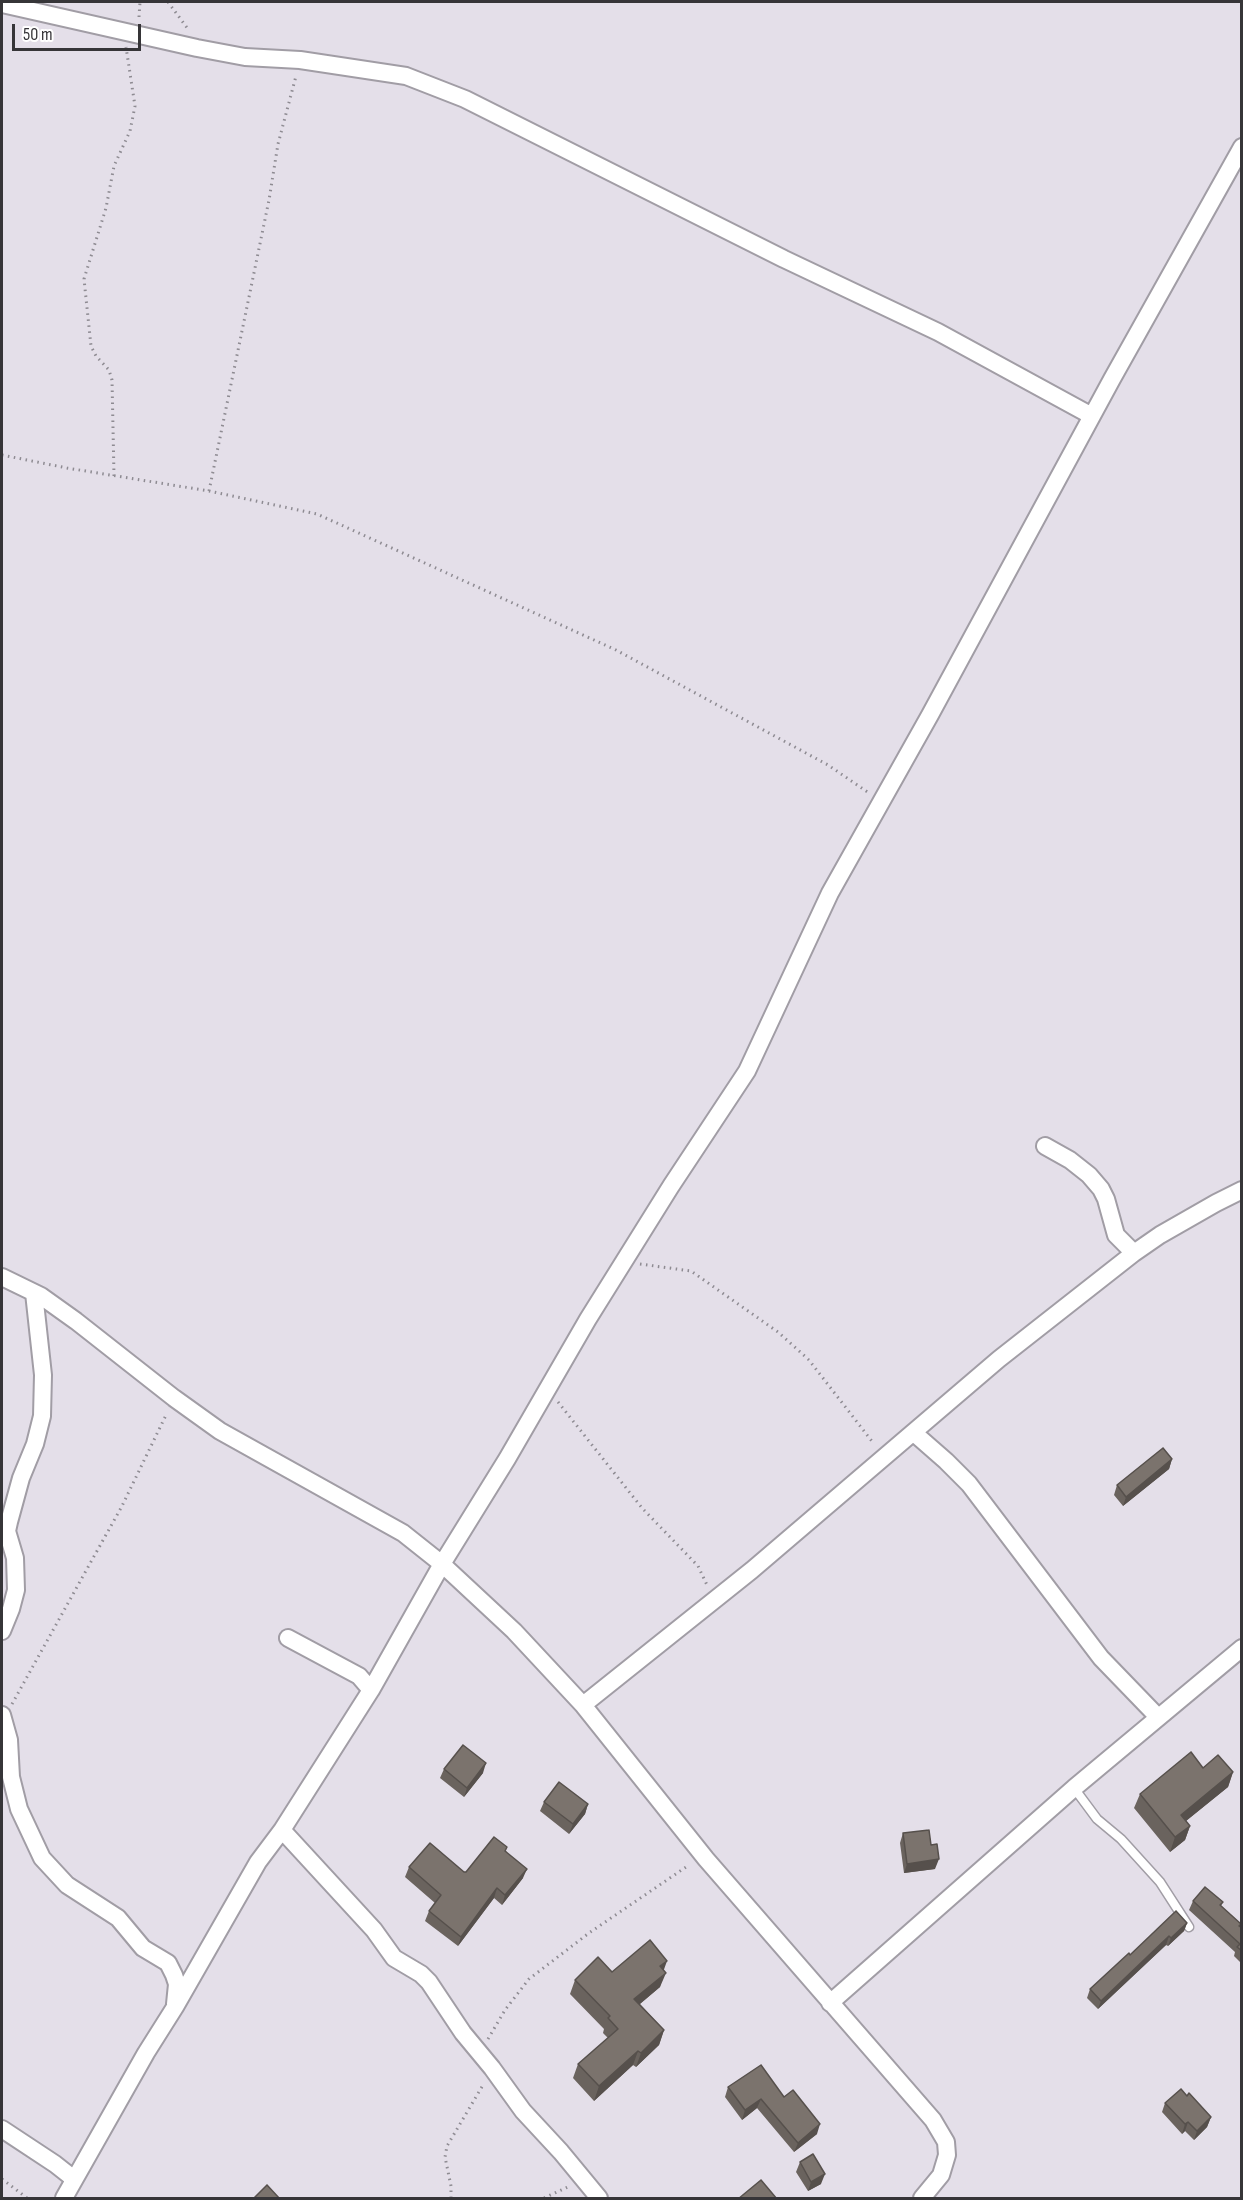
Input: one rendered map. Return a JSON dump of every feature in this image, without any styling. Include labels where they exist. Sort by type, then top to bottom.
[{"type":"street","points":[[2,4],[245,57],[300,60],[406,76],[465,99],[784,259],[860,293],[938,332],[1092,416]]},
{"type":"street","points":[[64,2199],[258,1862],[282,1830],[371,1690],[442,1564],[623,1262],[747,1071],[830,893],[1242,147]]},
{"type":"street","points":[[1045,1146],[1070,1160],[1089,1175],[1101,1189],[1107,1199],[1116,1235],[1134,1253]]},
{"type":"street","points":[[583,1704],[714,1600],[914,1434],[999,1359],[1134,1253],[1160,1235],[1242,1190]]},
{"type":"street","points":[[2,1277],[34,1293],[76,1321],[220,1431],[403,1533],[442,1564],[514,1631],[583,1704],[703,1856],[933,2120],[946,2142],[947,2155],[941,2175],[922,2199]]},
{"type":"street","points":[[2,1631],[16,1590],[15,1558],[7,1531],[21,1478],[35,1444],[42,1416],[43,1375],[34,1293]]},
{"type":"street","points":[[914,1434],[946,1461],[969,1485],[1101,1658],[1158,1717]]},
{"type":"street","points":[[288,1638],[359,1676],[371,1690]]},
{"type":"street","points":[[830,2003],[1074,1788],[1242,1648]]},
{"type":"street","points":[[2,1717],[9,1740],[11,1777],[19,1809],[42,1858],[67,1885],[118,1918],[143,1948],[168,1963],[177,1984],[175,2007]]},
{"type":"street","points":[[282,1830],[374,1930],[394,1958],[421,1974],[429,1982],[463,2033],[523,2111],[600,2199]]},
{"type":"street","points":[[2,2129],[55,2164],[74,2180]]},
{"type":"lane","points":[[1074,1788],[1096,1819],[1121,1839],[1160,1882],[1189,1927]]},
{"type":"path","points":[[168,2],[182,18],[197,48]]},
{"type":"path","points":[[114,476],[112,380],[109,370],[96,356],[91,346],[84,279],[106,208],[114,166],[130,131],[135,106],[128,65],[126,32]]},
{"type":"path","points":[[209,491],[269,200],[278,144],[300,60]]},
{"type":"path","points":[[2,455],[209,491],[317,514],[616,650],[828,765],[882,801]]},
{"type":"path","points":[[623,1262],[691,1271],[778,1332],[809,1360],[866,1431],[884,1459]]},
{"type":"path","points":[[547,1389],[642,1508],[698,1566],[714,1600]]},
{"type":"path","points":[[2,1717],[122,1506],[174,1398]]},
{"type":"path","points":[[481,2054],[505,2010],[529,1979],[589,1933],[703,1856]]},
{"type":"path","points":[[451,2199],[452,2186],[445,2157],[447,2146],[492,2068]]},
{"type":"path","points":[[2,2179],[27,2199]]},
{"type":"path","points":[[544,2199],[567,2187],[586,2181]]},
{"type":"building","points":[[1163,1448],[1172,1459],[1126,1497],[1117,1485]]},
{"type":"building","points":[[463,1745],[486,1763],[467,1788],[444,1769]]},
{"type":"building","points":[[1191,1752],[1203,1768],[1218,1755],[1233,1772],[1181,1815],[1190,1826],[1175,1837],[1140,1794]]},
{"type":"building","points":[[559,1782],[588,1804],[573,1824],[544,1802]]},
{"type":"building","points":[[929,1830],[931,1845],[937,1844],[939,1859],[907,1864],[903,1833]]},
{"type":"building","points":[[494,1837],[507,1847],[505,1851],[527,1869],[505,1895],[497,1888],[461,1937],[429,1911],[441,1895],[409,1867],[430,1843],[466,1872]]},
{"type":"building","points":[[1205,1887],[1223,1902],[1220,1905],[1241,1924],[1239,1926],[1242,1928],[1242,1951],[1237,1947],[1240,1944],[1193,1901]]},
{"type":"building","points":[[1176,1911],[1187,1923],[1171,1938],[1169,1936],[1101,2001],[1090,1989]]},
{"type":"building","points":[[650,1940],[667,1961],[660,1966],[666,1973],[634,1999],[664,2030],[641,2053],[638,2051],[599,2086],[578,2064],[618,2029],[608,2018],[610,2016],[575,1980],[598,1957],[612,1972]]},
{"type":"building","points":[[761,2065],[784,2097],[793,2090],[820,2124],[798,2143],[761,2099],[745,2110],[728,2087]]},
{"type":"building","points":[[1181,2089],[1187,2096],[1189,2093],[1211,2117],[1197,2131],[1188,2122],[1185,2124],[1165,2103]]},
{"type":"building","points":[[813,2154],[825,2174],[811,2182],[800,2162]]},
{"type":"building","points":[[761,2180],[777,2199],[738,2199]]},
{"type":"building","points":[[267,2185],[280,2199],[253,2199]]}]
